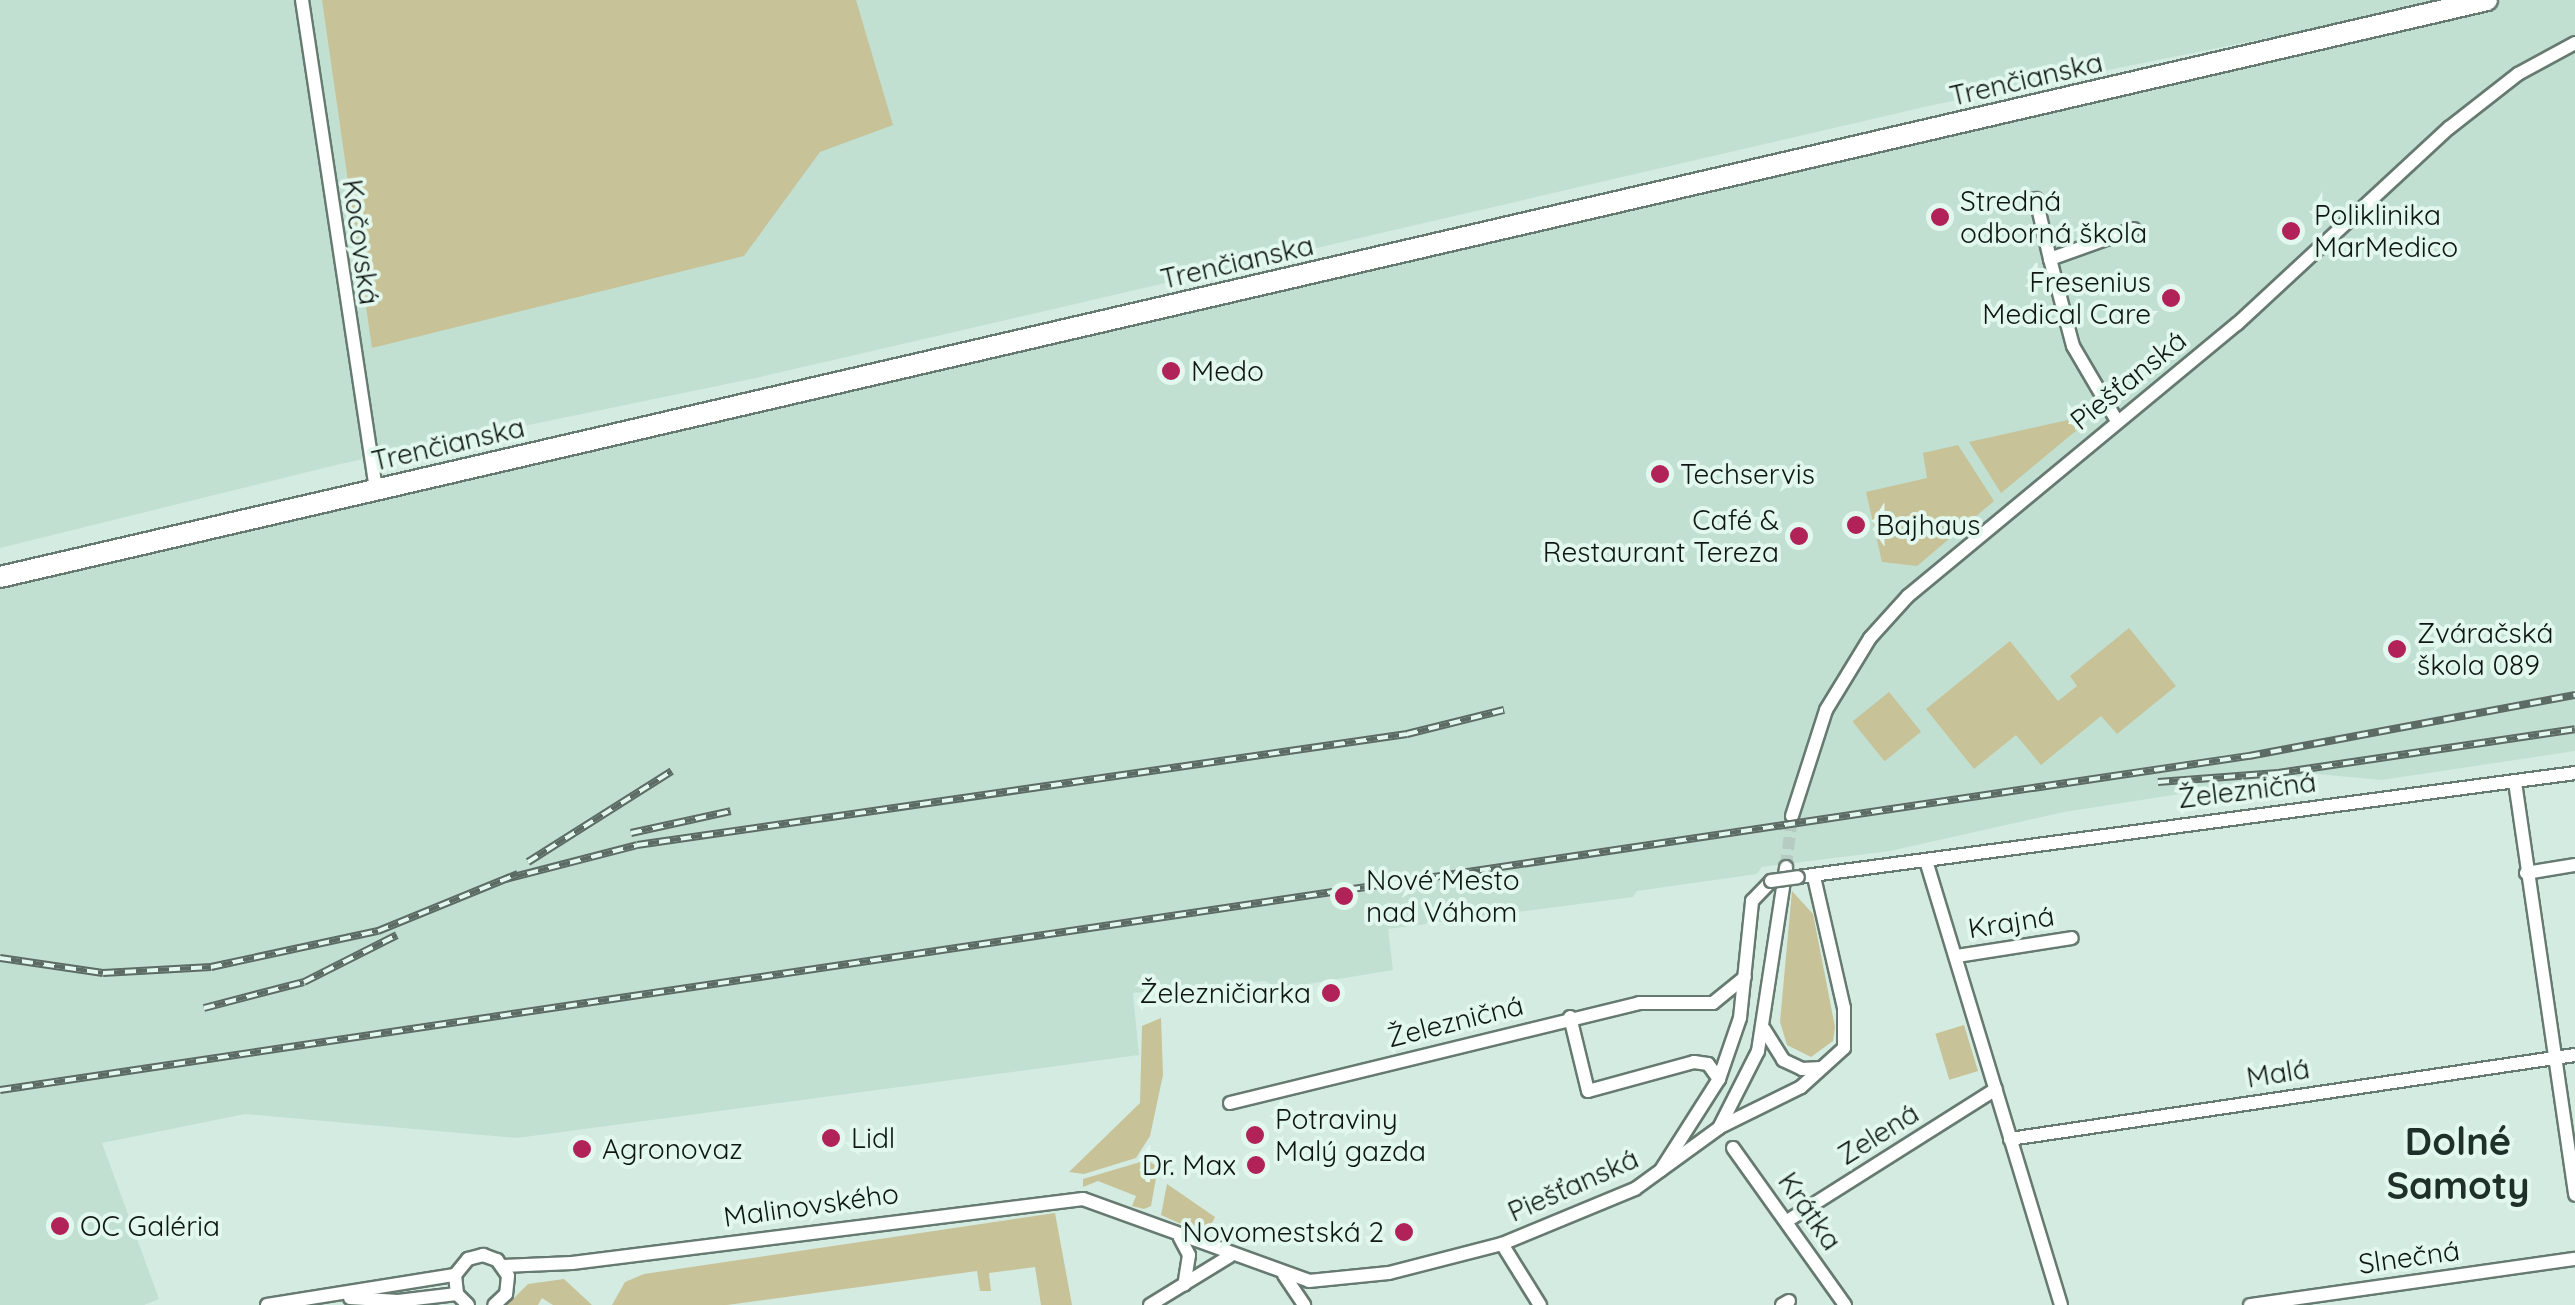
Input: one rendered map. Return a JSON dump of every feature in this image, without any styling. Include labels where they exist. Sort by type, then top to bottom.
[{"type":"main road","name":"Trenčianska","points":[[0,577],[2487,0]]},
{"type":"street","name":"Kočovská","points":[[302,0],[376,490]]},
{"type":"street","name":"Piešťanská","points":[[1792,816],[1826,710],[1870,638],[1931,576],[2237,324],[2449,128],[2518,74],[2575,43]]},
{"type":"street","points":[[2036,198],[2073,346],[2116,421]]},
{"type":"street","points":[[2050,260],[2134,229]]},
{"type":"street","name":"Železničná","points":[[1230,1102],[1570,1017],[1639,1003],[1723,1000],[1745,977],[1752,901],[1771,881],[1927,864],[2231,816],[2575,774]]},
{"type":"street","points":[[2515,782],[2575,1195]]},
{"type":"street","points":[[1927,864],[2061,1305]]},
{"type":"street","points":[[2526,873],[2575,865]]},
{"type":"street","name":"Piešťanská","points":[[1083,1199],[1284,1275],[1354,1279],[1502,1244],[1607,1202],[1660,1173],[1718,1128],[1742,1091],[1764,1029],[1786,868]]},
{"type":"street","points":[[1718,1128],[1801,1086],[1838,1058],[1847,1038],[1814,876]]},
{"type":"street","name":"Krajná","points":[[1957,956],[2072,938]]},
{"type":"street","points":[[1660,1173],[1719,1079],[1740,1018],[1745,977]]},
{"type":"street","points":[[1570,1017],[1588,1091],[1694,1062],[1708,1064],[1719,1079]]},
{"type":"street","points":[[1764,1029],[1783,1060],[1802,1070],[1821,1068]]},
{"type":"street","name":"Malá","points":[[2010,1139],[2575,1055]]},
{"type":"street","name":"Zelená","points":[[1787,1221],[1996,1089]]},
{"type":"street","name":"Krátka","points":[[1733,1148],[1845,1305]]},
{"type":"street","name":"Malinovského","points":[[455,1276],[475,1256],[503,1266],[547,1266],[1083,1199]]},
{"type":"street","points":[[1180,1238],[1189,1255],[1184,1285]]},
{"type":"street","points":[[1502,1244],[1540,1305]]},
{"type":"street","points":[[1150,1305],[1230,1256]]},
{"type":"street","name":"Slnečná","points":[[2250,1305],[2575,1258]]},
{"type":"street","points":[[497,1304],[508,1288],[503,1266]]},
{"type":"street","name":"Malinovského","points":[[508,1288],[547,1266]]},
{"type":"street","points":[[1284,1275],[1304,1305]]},
{"type":"street","points":[[267,1305],[455,1276],[457,1294],[468,1305]]},
{"type":"street","points":[[333,1297],[398,1302],[457,1294]]},
{"type":"shaded area","points":[[0,0],[2575,0],[2575,751],[2382,780],[2317,774],[2257,782],[2064,812],[1890,851],[1762,867],[1757,874],[1637,891],[1633,897],[1388,929],[1393,970],[1278,989],[1265,981],[1133,993],[1139,1055],[517,1138],[245,1114],[102,1143],[159,1299],[144,1305],[0,1305],[0,580],[1947,113],[2398,12],[1933,105],[756,378],[340,464],[0,548]]},
{"type":"shaded area","points":[[322,0],[856,0],[893,125],[820,152],[744,256],[372,348]]},
{"type":"shaded area","points":[[2068,420],[2077,430],[2001,493],[1969,442]]},
{"type":"shaded area","points":[[1958,445],[1994,501],[1917,566],[1882,562],[1866,492],[1927,478],[1923,453]]},
{"type":"shaded area","points":[[2129,628],[2176,686],[2117,734],[2101,716],[2041,765],[2016,735],[1974,769],[1926,709],[2010,641],[2058,701],[2077,686],[2070,676]]},
{"type":"shaded area","points":[[1889,692],[1921,732],[1885,761],[1852,722]]},
{"type":"shaded area","points":[[1792,891],[1813,914],[1835,1027],[1833,1041],[1811,1057],[1787,1045],[1780,1022]]},
{"type":"shaded area","points":[[1161,1018],[1163,1075],[1150,1136],[1136,1158],[1084,1174],[1069,1172],[1140,1103],[1142,1026]]},
{"type":"shaded area","points":[[1964,1025],[1978,1071],[1949,1080],[1935,1034]]},
{"type":"shaded area","points":[[1147,1160],[1158,1167],[1151,1206],[1144,1209],[1132,1206],[1136,1196],[1098,1181],[1083,1187],[1083,1179]]},
{"type":"shaded area","points":[[1167,1184],[1215,1217],[1206,1235],[1161,1215]]},
{"type":"shaded area","points":[[1055,1213],[1072,1305],[1041,1305],[1035,1267],[989,1273],[991,1291],[980,1291],[977,1271],[727,1305],[612,1305],[625,1282],[644,1274]]},
{"type":"shaded area","points":[[564,1279],[592,1305],[553,1305],[542,1298],[538,1305],[507,1305],[528,1284]]},
{"type":"tunnel","points":[[1786,867],[1792,816]]},
{"type":"railway","points":[[0,1090],[2249,756],[2575,695]]},
{"type":"railway","points":[[506,879],[637,845],[1407,734],[1504,710]]},
{"type":"railway","points":[[2158,782],[2278,773],[2575,729]]},
{"type":"railway","points":[[528,862],[672,771]]},
{"type":"railway","points":[[631,833],[731,811]]},
{"type":"railway","points":[[0,958],[103,973],[211,967],[378,931],[518,874]]},
{"type":"railway","points":[[204,1008],[304,982],[397,935]]},
{"type":"place","name":"Stredná odborná škola","points":[[1940,217]]},
{"type":"place","name":"Poliklinika MarMedico","points":[[2291,231]]},
{"type":"place","name":"Fresenius Medical Care","points":[[2171,298]]},
{"type":"place","name":"Medo","points":[[1171,371]]},
{"type":"place","name":"Techservis","points":[[1660,474]]},
{"type":"place","name":"Bajhaus","points":[[1856,525]]},
{"type":"place","name":"Café & Restaurant Tereza","points":[[1799,536]]},
{"type":"place","name":"Zváračská škola 089","points":[[2397,649]]},
{"type":"place","name":"Nové Mesto nad Váhom","points":[[1344,896]]},
{"type":"place","name":"Železničiarka","points":[[1331,993]]},
{"type":"place","name":"Potraviny Malý gazda","points":[[1255,1135]]},
{"type":"place","name":"Lidl","points":[[831,1138]]},
{"type":"place","name":"Agronovaz","points":[[582,1149]]},
{"type":"place","name":"Dr. Max","points":[[1256,1165]]},
{"type":"place","name":"OC Galéria","points":[[60,1226]]},
{"type":"place","name":"Novomestská 2","points":[[1404,1232]]},
{"type":"district","name":"Dolné Samoty","points":[[2458,1164]]}]
